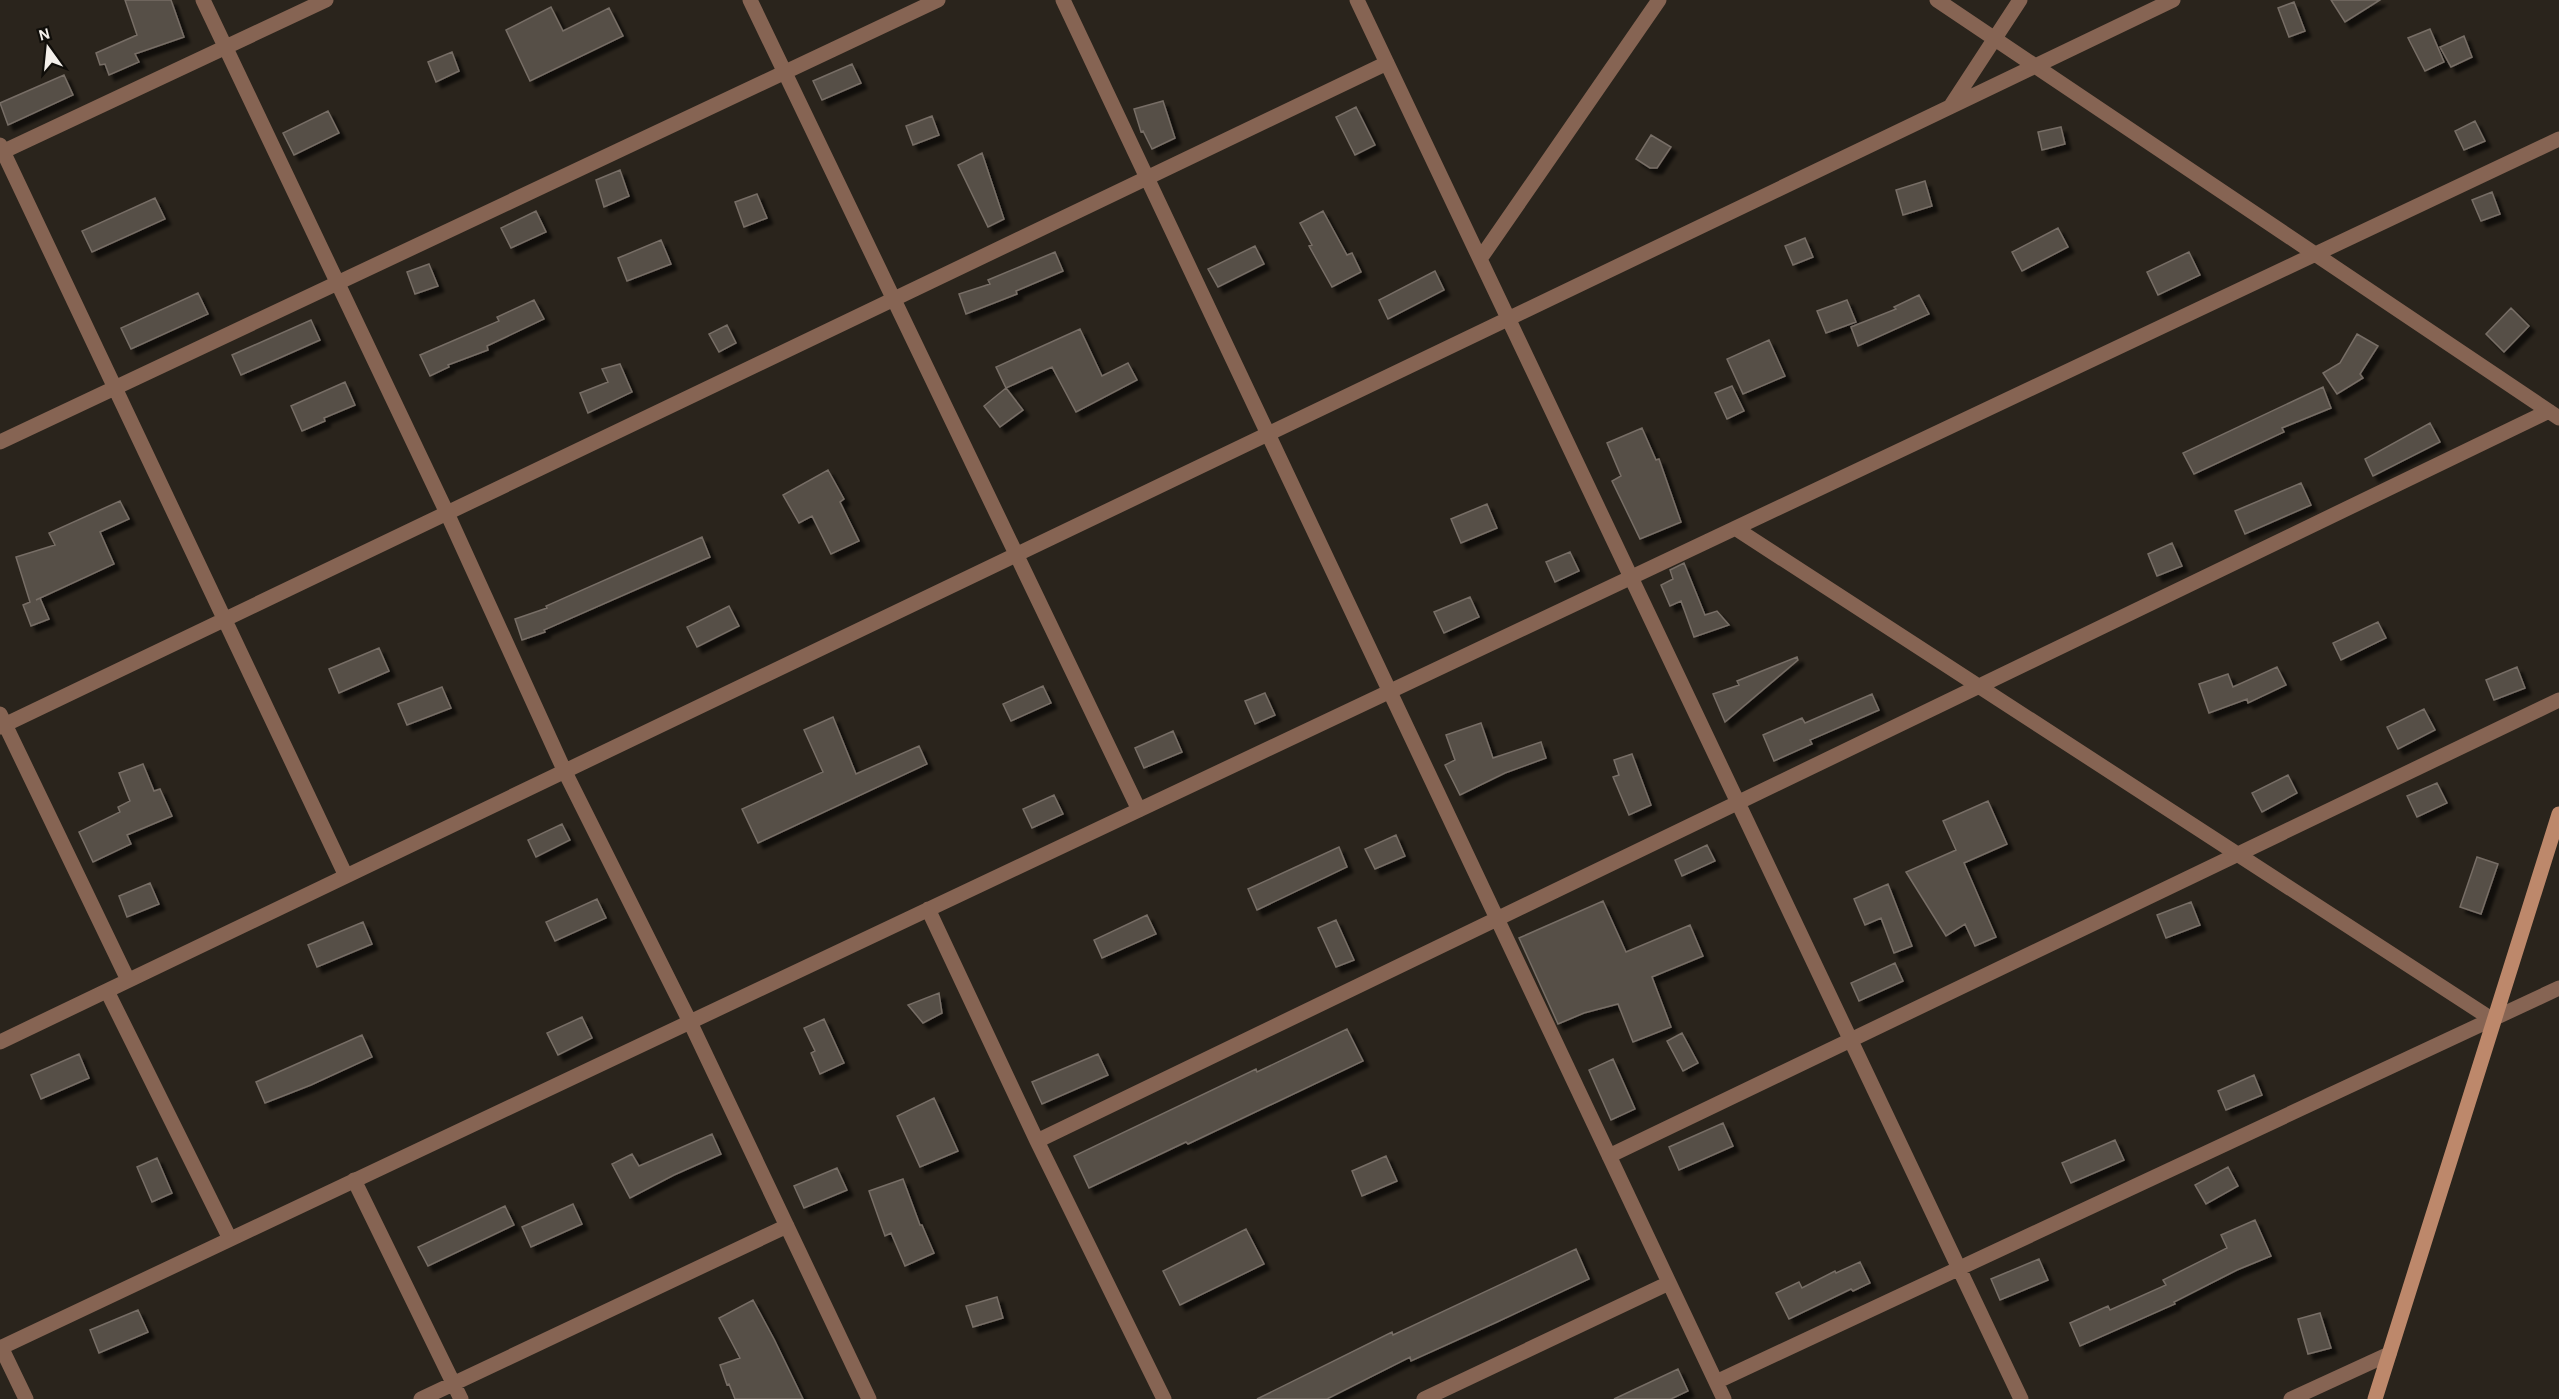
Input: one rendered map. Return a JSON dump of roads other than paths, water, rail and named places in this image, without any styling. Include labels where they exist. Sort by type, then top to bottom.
[{"type":"street","points":[[203,0],[447,513],[565,772],[690,1022],[869,1399]]},
{"type":"street","points":[[326,0],[1,150],[346,876]]},
{"type":"street","points":[[750,0],[1139,810]]},
{"type":"street","points":[[0,442],[938,0]]},
{"type":"street","points":[[1063,0],[1724,1399]]},
{"type":"street","points":[[1357,0],[2021,1399]]},
{"type":"street","points":[[1480,259],[1659,0]]},
{"type":"street","points":[[1937,0],[2554,415]]},
{"type":"street","points":[[1950,107],[2020,0]]},
{"type":"street","points":[[0,1042],[2173,0]]},
{"type":"street","points":[[128,980],[2,722],[225,619],[1387,63]]},
{"type":"street","points":[[26,1399],[1,1347],[2559,139]]},
{"type":"street","points":[[1037,1141],[1979,686],[2554,415]]},
{"type":"street","points":[[1735,528],[2493,1020]]},
{"type":"street","points":[[1609,1156],[2559,699]]},
{"type":"street","points":[[2375,1399],[2559,814]]},
{"type":"street","points":[[928,909],[1037,1141],[1164,1399]]},
{"type":"street","points":[[1716,1382],[2559,988]]},
{"type":"street","points":[[108,991],[230,1239]]},
{"type":"street","points":[[354,1180],[461,1399]]},
{"type":"street","points":[[421,1399],[787,1226]]},
{"type":"street","points":[[1432,1397],[1669,1283]]},
{"type":"street","points":[[2291,1399],[2389,1354]]}]
